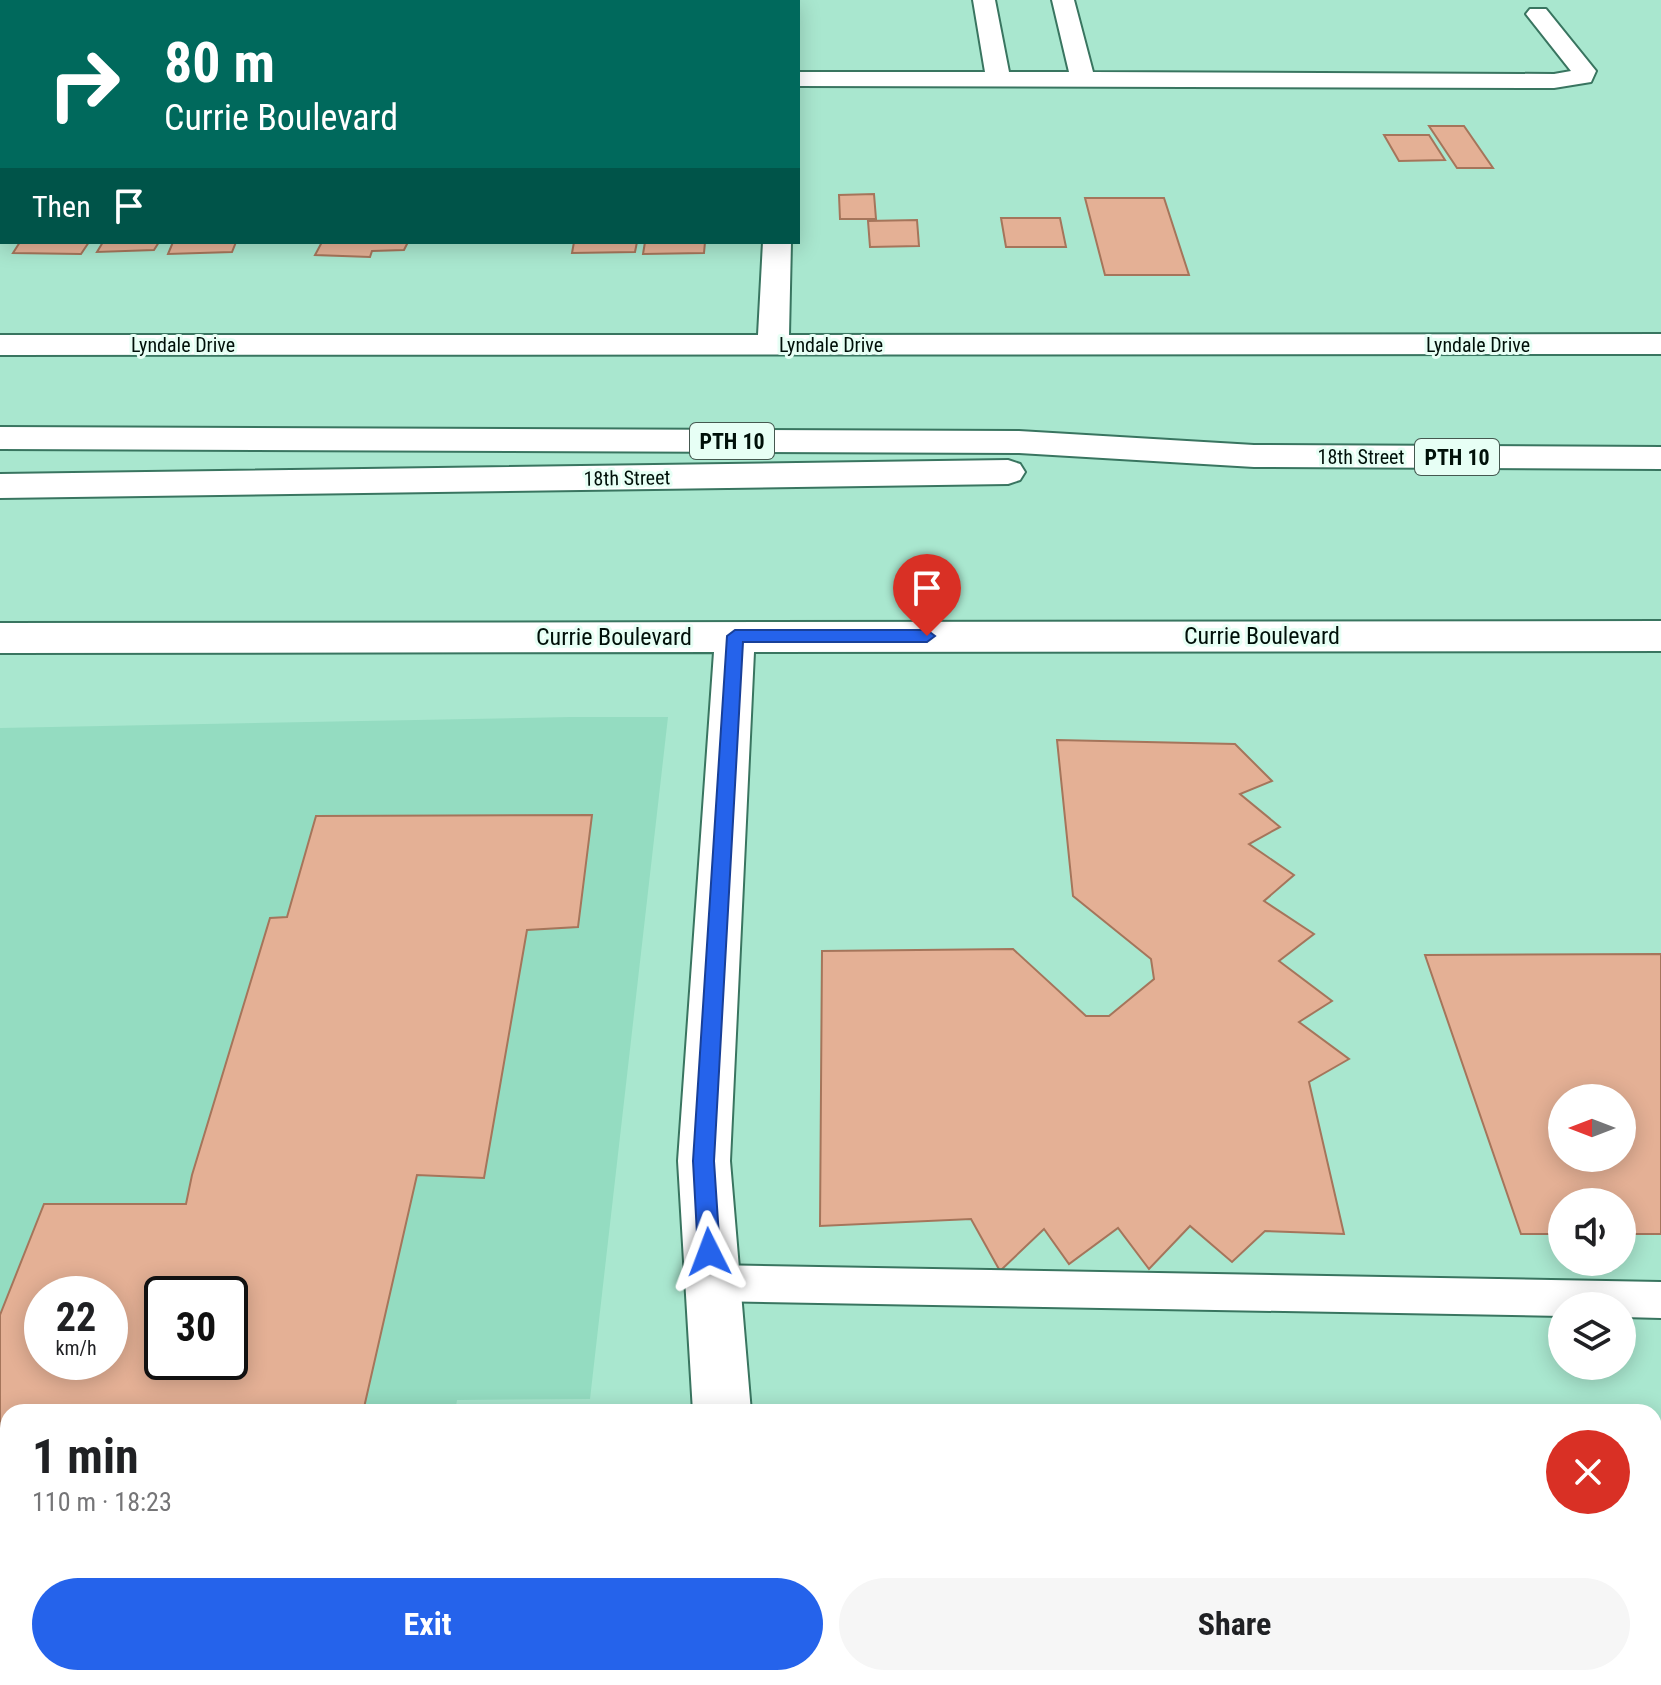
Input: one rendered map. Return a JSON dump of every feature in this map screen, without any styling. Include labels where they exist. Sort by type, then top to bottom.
[{"type":"street","points":[[984,0],[998,79]]},
{"type":"street","points":[[1063,0],[1083,80]]},
{"type":"street","points":[[800,79],[1554,81],[1582,77],[1584,71],[1538,14]]},
{"type":"street","points":[[773,345],[777,244]]},
{"type":"street","name":"Lyndale Drive","points":[[0,345],[1661,344]]},
{"type":"street","name":"18th Street","points":[[0,438],[1019,442],[1254,456],[1661,458]]},
{"type":"street","name":"18th Street","points":[[0,486],[1043,471],[1254,456]]},
{"type":"street","points":[[721,1404],[704,1161],[735,636]]},
{"type":"street","name":"Currie Boulevard","points":[[0,638],[1661,636]]},
{"type":"lane","points":[[711,1283],[1661,1300]]},
{"type":"shaded area","points":[[668,717],[590,1399],[457,1400],[456,1404],[0,1404],[0,728]]},
{"type":"building","points":[[1429,126],[1464,126],[1493,168],[1457,168]]},
{"type":"building","points":[[1384,135],[1429,135],[1445,160],[1399,161]]},
{"type":"building","points":[[874,194],[876,219],[840,219],[839,195]]},
{"type":"building","points":[[1085,198],[1164,198],[1189,275],[1105,275]]},
{"type":"building","points":[[1001,218],[1060,218],[1066,247],[1006,247]]},
{"type":"building","points":[[917,220],[919,246],[870,247],[868,221]]},
{"type":"building","points":[[19,244],[88,244],[81,254],[13,253]]},
{"type":"building","points":[[102,244],[158,244],[154,250],[97,252]]},
{"type":"building","points":[[172,244],[235,244],[232,252],[168,254]]},
{"type":"building","points":[[321,244],[407,244],[404,250],[372,251],[370,257],[315,255]]},
{"type":"building","points":[[574,244],[637,244],[635,252],[572,253]]},
{"type":"building","points":[[645,244],[705,244],[704,253],[643,254]]},
{"type":"building","points":[[1057,740],[1235,744],[1272,781],[1240,794],[1280,827],[1249,844],[1294,875],[1264,901],[1314,934],[1279,961],[1332,1001],[1299,1022],[1349,1059],[1309,1082],[1344,1234],[1265,1231],[1232,1262],[1190,1226],[1149,1269],[1118,1228],[1069,1264],[1044,1229],[1000,1271],[971,1219],[820,1226],[822,951],[1013,949],[1086,1016],[1109,1016],[1154,979],[1151,959],[1073,896]]},
{"type":"building","points":[[592,815],[578,927],[527,930],[484,1178],[417,1175],[365,1404],[0,1404],[0,1315],[44,1204],[186,1204],[192,1175],[270,918],[287,917],[316,816]]},
{"type":"building","points":[[1661,954],[1661,1234],[1636,1234],[1636,1188],[1548,1188],[1548,1234],[1521,1234],[1425,955]]},
{"type":"route","points":[[709,1252],[704,1161],[735,636],[927,636]]}]
